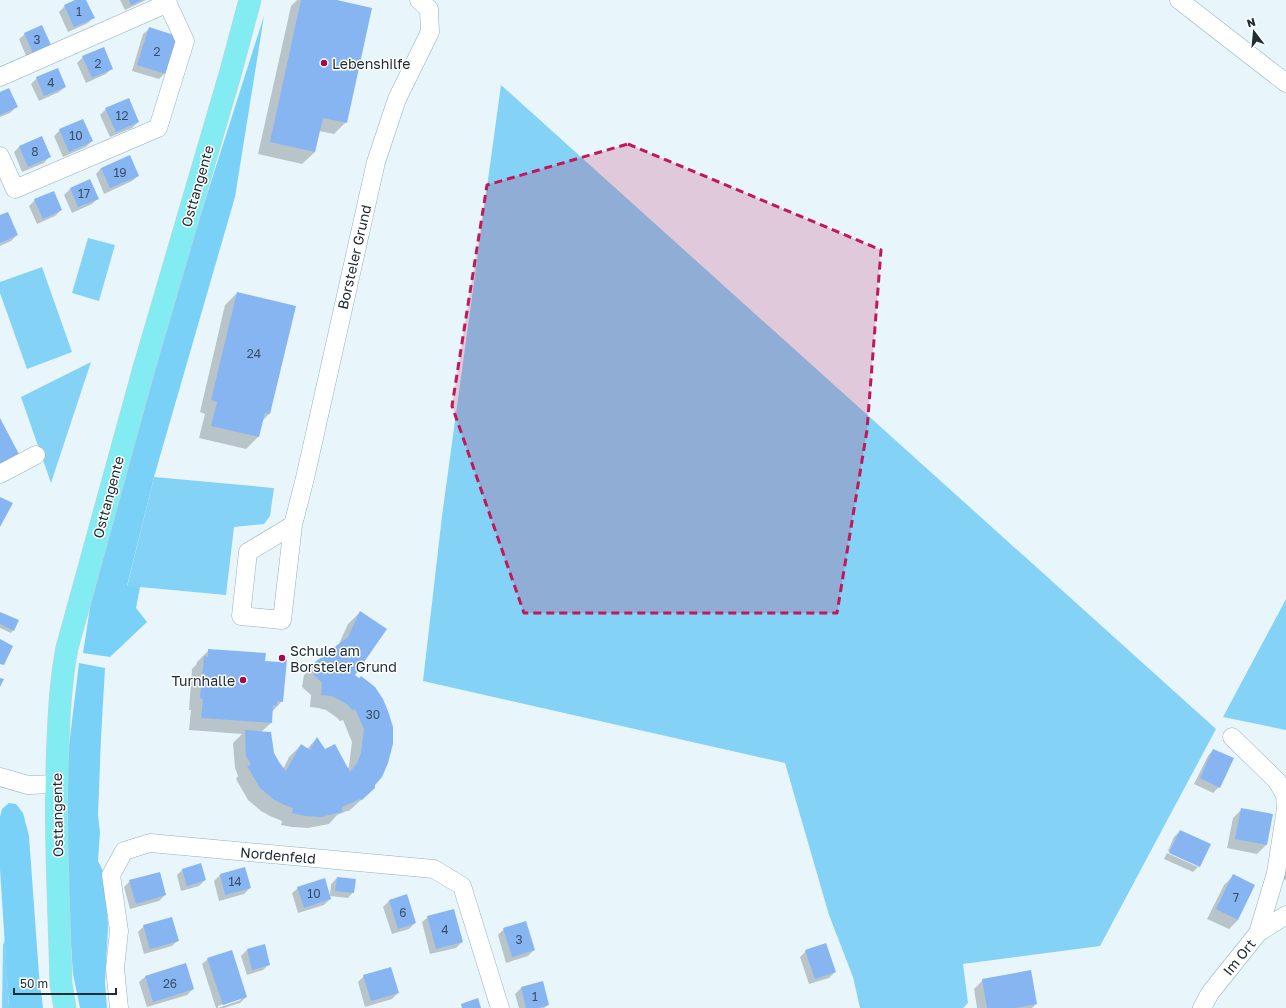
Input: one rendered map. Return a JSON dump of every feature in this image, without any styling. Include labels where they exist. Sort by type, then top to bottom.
[{"type":"main road","name":"Osttangente","points":[[65,1008],[61,984],[56,784],[60,706],[67,648],[144,368],[231,71],[250,0]]},
{"type":"street","name":"Borsteler Grund","points":[[293,525],[248,552],[241,616],[282,620],[293,525],[305,478],[376,162],[397,98],[430,32],[429,9],[419,0]]},
{"type":"street","points":[[1179,0],[1286,83]]},
{"type":"street","points":[[0,77],[167,1],[185,41],[158,128],[15,189],[0,156]]},
{"type":"street","points":[[0,474],[36,455]]},
{"type":"street","points":[[1232,737],[1277,781],[1285,795],[1286,809],[1276,873],[1279,885],[1258,933]]},
{"type":"street","points":[[0,777],[28,785],[56,784]]},
{"type":"street","name":"Nordenfeld","points":[[119,1008],[114,968],[119,931],[111,875],[124,851],[150,843],[434,869],[462,886],[500,1008]]},
{"type":"street","name":"Im Ort","points":[[1202,1008],[1210,993],[1258,933],[1286,915]]},
{"type":"highlighted area","points":[[628,144],[881,250],[867,430],[837,613],[524,613],[452,406],[487,185]]},
{"type":"shaded area","points":[[264,16],[235,197],[154,477],[127,586],[140,587],[136,608],[147,622],[110,657],[83,653],[94,582],[118,473]]},
{"type":"shaded area","points":[[501,85],[1216,729],[1100,946],[963,964],[968,1003],[963,1008],[860,1008],[853,977],[829,915],[785,763],[423,681],[442,516]]},
{"type":"shaded area","points":[[88,238],[115,245],[99,301],[72,293]]},
{"type":"shaded area","points":[[42,267],[72,352],[27,369],[0,293],[0,282]]},
{"type":"shaded area","points":[[91,362],[51,483],[21,397]]},
{"type":"shaded area","points":[[154,477],[274,488],[270,516],[264,524],[234,527],[226,595],[127,587]]},
{"type":"shaded area","points":[[1286,599],[1286,730],[1223,717]]},
{"type":"shaded area","points":[[79,663],[105,668],[98,815],[100,832],[98,861],[106,877],[108,928],[105,982],[107,1008],[80,1008],[73,974],[66,873],[67,762]]},
{"type":"shaded area","points":[[9,803],[16,804],[23,813],[29,836],[39,975],[43,1008],[9,1008],[0,869],[0,817],[2,809]]},
{"type":"shaded area","points":[[5,940],[9,1008],[2,1008],[3,945]]},
{"type":"building","points":[[75,0],[86,0],[95,18],[74,27],[64,5]]},
{"type":"building","points":[[129,0],[142,0],[131,5]]},
{"type":"building","name":"Lebenshilfe","points":[[301,0],[337,0],[372,8],[347,123],[323,118],[315,152],[270,142]]},
{"type":"building","points":[[42,25],[51,45],[33,53],[24,33]]},
{"type":"building","points":[[149,27],[177,36],[166,74],[137,65]]},
{"type":"building","points":[[104,47],[113,69],[92,78],[82,56]]},
{"type":"building","points":[[58,68],[66,87],[44,96],[36,77]]},
{"type":"building","points":[[9,88],[18,107],[0,115],[0,92]]},
{"type":"building","points":[[129,98],[139,122],[116,132],[105,108]]},
{"type":"building","points":[[83,119],[93,141],[69,152],[59,129]]},
{"type":"building","points":[[42,136],[51,157],[28,167],[19,146]]},
{"type":"building","points":[[130,155],[139,176],[110,188],[101,168]]},
{"type":"building","points":[[90,179],[99,199],[78,207],[70,188]]},
{"type":"building","points":[[54,191],[62,210],[43,219],[34,199]]},
{"type":"building","points":[[8,212],[18,235],[0,243],[0,215]]},
{"type":"building","points":[[237,292],[296,306],[270,414],[265,413],[259,437],[211,426],[217,402],[211,400]]},
{"type":"building","points":[[0,418],[19,454],[0,464]]},
{"type":"building","points":[[0,497],[13,503],[0,527]]},
{"type":"building","points":[[360,611],[387,629],[355,675],[359,678],[361,676],[375,687],[383,699],[388,711],[393,727],[393,744],[388,763],[382,777],[375,785],[375,788],[362,800],[360,799],[342,807],[342,812],[321,817],[292,813],[293,808],[273,799],[260,788],[247,766],[251,765],[246,756],[245,730],[271,732],[274,753],[286,771],[301,744],[310,750],[317,737],[325,749],[335,744],[350,772],[357,763],[361,753],[364,729],[355,709],[352,710],[348,705],[331,696],[321,695],[322,683],[314,675],[315,662],[348,637]]},
{"type":"building","points":[[0,612],[19,620],[14,631],[0,624]]},
{"type":"building","points":[[0,639],[13,646],[4,665],[0,664]]},
{"type":"building","name":"Turnhalle","points":[[208,649],[266,653],[265,661],[280,662],[280,659],[287,659],[283,702],[277,701],[277,706],[273,705],[272,723],[201,718],[203,699],[200,698],[204,656],[208,657]]},
{"type":"building","points":[[0,678],[4,679],[0,687]]},
{"type":"building","points":[[1213,749],[1234,758],[1220,788],[1200,778]]},
{"type":"building","points":[[1241,808],[1273,814],[1267,845],[1235,839]]},
{"type":"building","points":[[1180,830],[1211,844],[1200,867],[1169,853]]},
{"type":"building","points":[[201,863],[206,880],[187,886],[182,869]]},
{"type":"building","points":[[245,867],[251,888],[225,895],[220,874]]},
{"type":"building","points":[[160,872],[166,895],[136,904],[129,880]]},
{"type":"building","points":[[1233,874],[1255,885],[1238,920],[1216,909]]},
{"type":"building","points":[[337,877],[356,879],[354,893],[335,891]]},
{"type":"building","points":[[325,878],[331,899],[304,908],[297,887]]},
{"type":"building","points":[[407,894],[416,923],[398,929],[389,900]]},
{"type":"building","points":[[454,909],[463,942],[436,949],[427,916]]},
{"type":"building","points":[[172,917],[179,941],[150,949],[143,925]]},
{"type":"building","points":[[526,921],[535,950],[512,957],[503,928]]},
{"type":"building","points":[[826,943],[836,972],[815,979],[805,950]]},
{"type":"building","points":[[265,944],[270,965],[252,970],[247,949]]},
{"type":"building","points":[[232,950],[247,997],[223,1005],[207,958]]},
{"type":"building","points":[[186,963],[194,989],[153,1002],[145,976]]},
{"type":"building","points":[[391,967],[399,993],[371,1001],[363,975]]},
{"type":"building","points":[[1031,970],[1037,1004],[1015,1008],[987,1008],[982,979]]},
{"type":"building","points":[[543,981],[549,1005],[538,1008],[526,1008],[521,987]]},
{"type":"building","points":[[478,998],[481,1008],[462,1008],[461,1004]]},
{"type":"place","name":"Lebenshilfe","points":[[324,63]]},
{"type":"place","name":"Schule am Borsteler Grund","points":[[282,658]]},
{"type":"place","name":"Turnhalle","points":[[243,680]]}]
